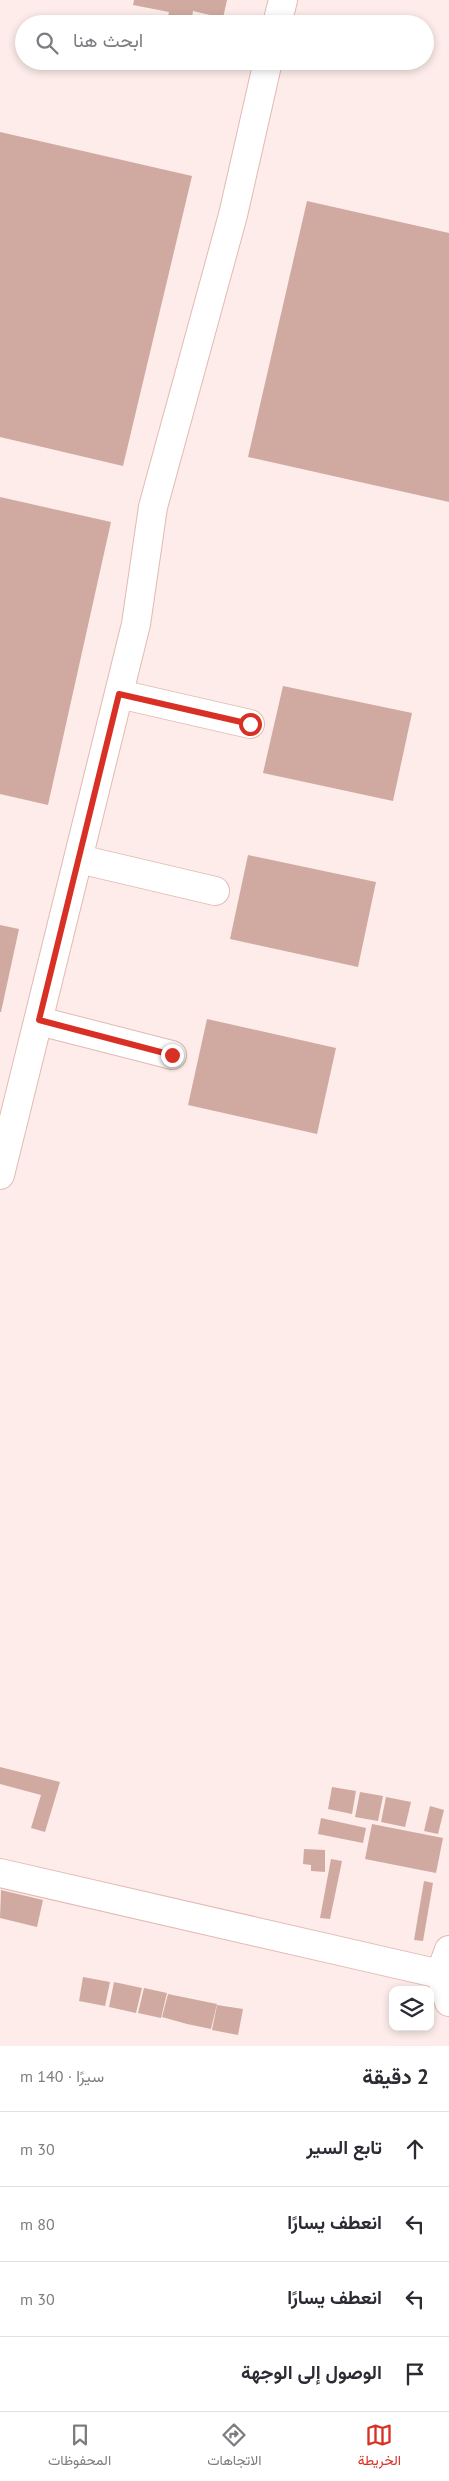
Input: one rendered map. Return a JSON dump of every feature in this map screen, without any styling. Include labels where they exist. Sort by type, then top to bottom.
[{"type":"lane","points":[[279,15],[282,0]]},
{"type":"lane","points":[[0,1175],[136,624],[152,507],[233,214],[266,70]]},
{"type":"lane","points":[[119,694],[250,724]]},
{"type":"lane","points":[[78,859],[215,891]]},
{"type":"lane","points":[[39,1020],[172,1055]]},
{"type":"lane","points":[[0,1873],[445,1962],[449,2002]]},
{"type":"building","points":[[134,0],[227,0],[224,15],[210,15],[193,11],[192,15],[168,15],[169,12],[133,5]]},
{"type":"building","points":[[0,132],[192,176],[123,466],[0,437]]},
{"type":"building","points":[[307,201],[449,233],[449,502],[248,457]]},
{"type":"building","points":[[0,497],[111,522],[48,805],[0,794]]},
{"type":"building","points":[[283,686],[412,713],[393,801],[263,773]]},
{"type":"building","points":[[248,855],[376,882],[358,967],[230,939]]},
{"type":"building","points":[[0,925],[19,929],[1,1012],[0,1012]]},
{"type":"building","points":[[207,1019],[336,1048],[317,1134],[188,1105]]},
{"type":"building","points":[[0,1767],[60,1782],[45,1832],[31,1828],[41,1795],[0,1784]]},
{"type":"building","points":[[332,1787],[356,1791],[352,1814],[328,1809]]},
{"type":"building","points":[[360,1792],[383,1796],[378,1821],[355,1817]]},
{"type":"building","points":[[386,1797],[411,1802],[405,1827],[381,1822]]},
{"type":"building","points":[[430,1806],[444,1810],[438,1834],[424,1831]]},
{"type":"building","points":[[321,1818],[366,1828],[363,1843],[318,1834]]},
{"type":"building","points":[[372,1824],[443,1838],[436,1873],[365,1859]]},
{"type":"building","points":[[304,1849],[325,1850],[325,1872],[311,1871],[311,1865],[303,1864]]},
{"type":"building","points":[[331,1859],[342,1861],[330,1919],[320,1918]]},
{"type":"building","points":[[424,1881],[433,1883],[423,1941],[414,1940]]},
{"type":"building","points":[[1,1890],[43,1900],[37,1927],[0,1918]]},
{"type":"building","points":[[83,1977],[110,1982],[105,2006],[79,2001]]},
{"type":"building","points":[[114,1982],[142,1988],[136,2013],[109,2007]]},
{"type":"building","points":[[144,1988],[167,1993],[161,2018],[138,2013]]},
{"type":"building","points":[[168,1994],[217,2004],[211,2029],[162,2017]]},
{"type":"building","points":[[217,2005],[243,2009],[238,2035],[212,2030]]},
{"type":"route","points":[[172,1055],[39,1020],[119,694],[250,724]]}]
